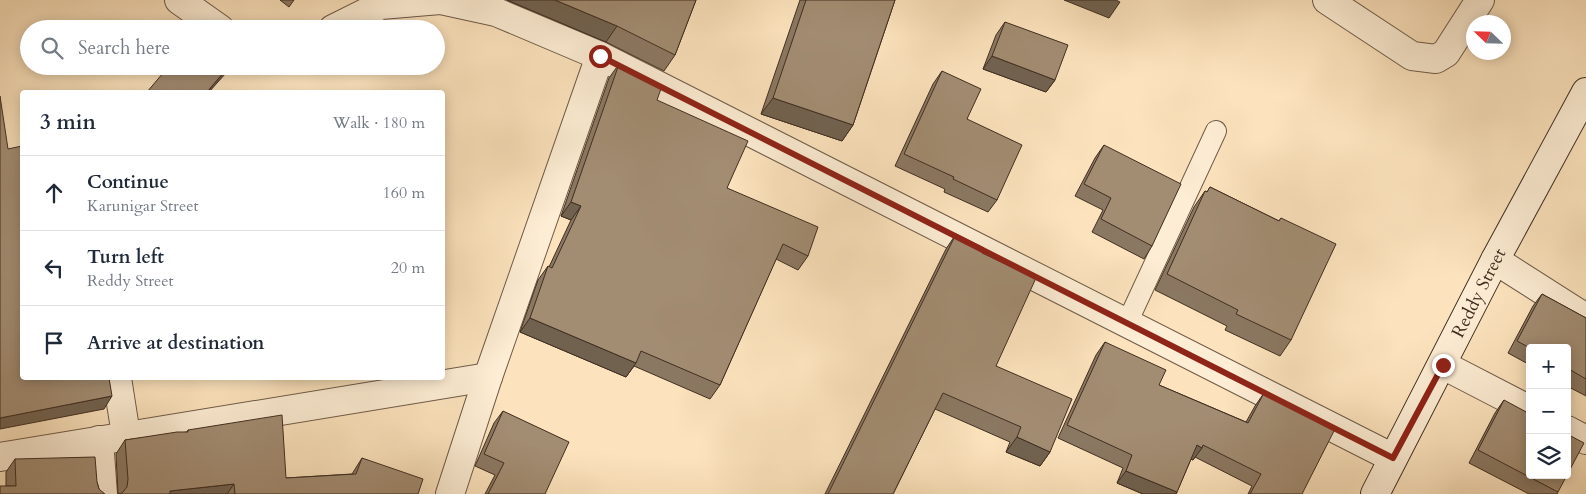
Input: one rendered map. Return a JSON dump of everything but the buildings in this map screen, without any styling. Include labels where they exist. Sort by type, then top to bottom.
[{"type":"street","points":[[179,0],[207,20]]},
{"type":"street","points":[[351,20],[381,5],[440,0],[496,12],[600,56],[1393,458]]},
{"type":"street","points":[[1327,0],[1412,56],[1436,59],[1446,53],[1480,0]]},
{"type":"street","points":[[450,494],[488,377],[600,56]]},
{"type":"street","name":"Reddy Street","points":[[1374,494],[1443,365],[1495,260],[1584,102]]},
{"type":"street","points":[[1495,260],[1586,318]]},
{"type":"street","points":[[1443,365],[1526,408]]},
{"type":"street","points":[[0,456],[488,377]]},
{"type":"street","points":[[117,380],[126,435]]},
{"type":"street","points":[[1571,432],[1586,440]]},
{"type":"street","points":[[99,440],[103,494]]},
{"type":"lane","points":[[1127,323],[1216,131]]},
{"type":"route","points":[[600,56],[1393,458],[1443,365]]}]
